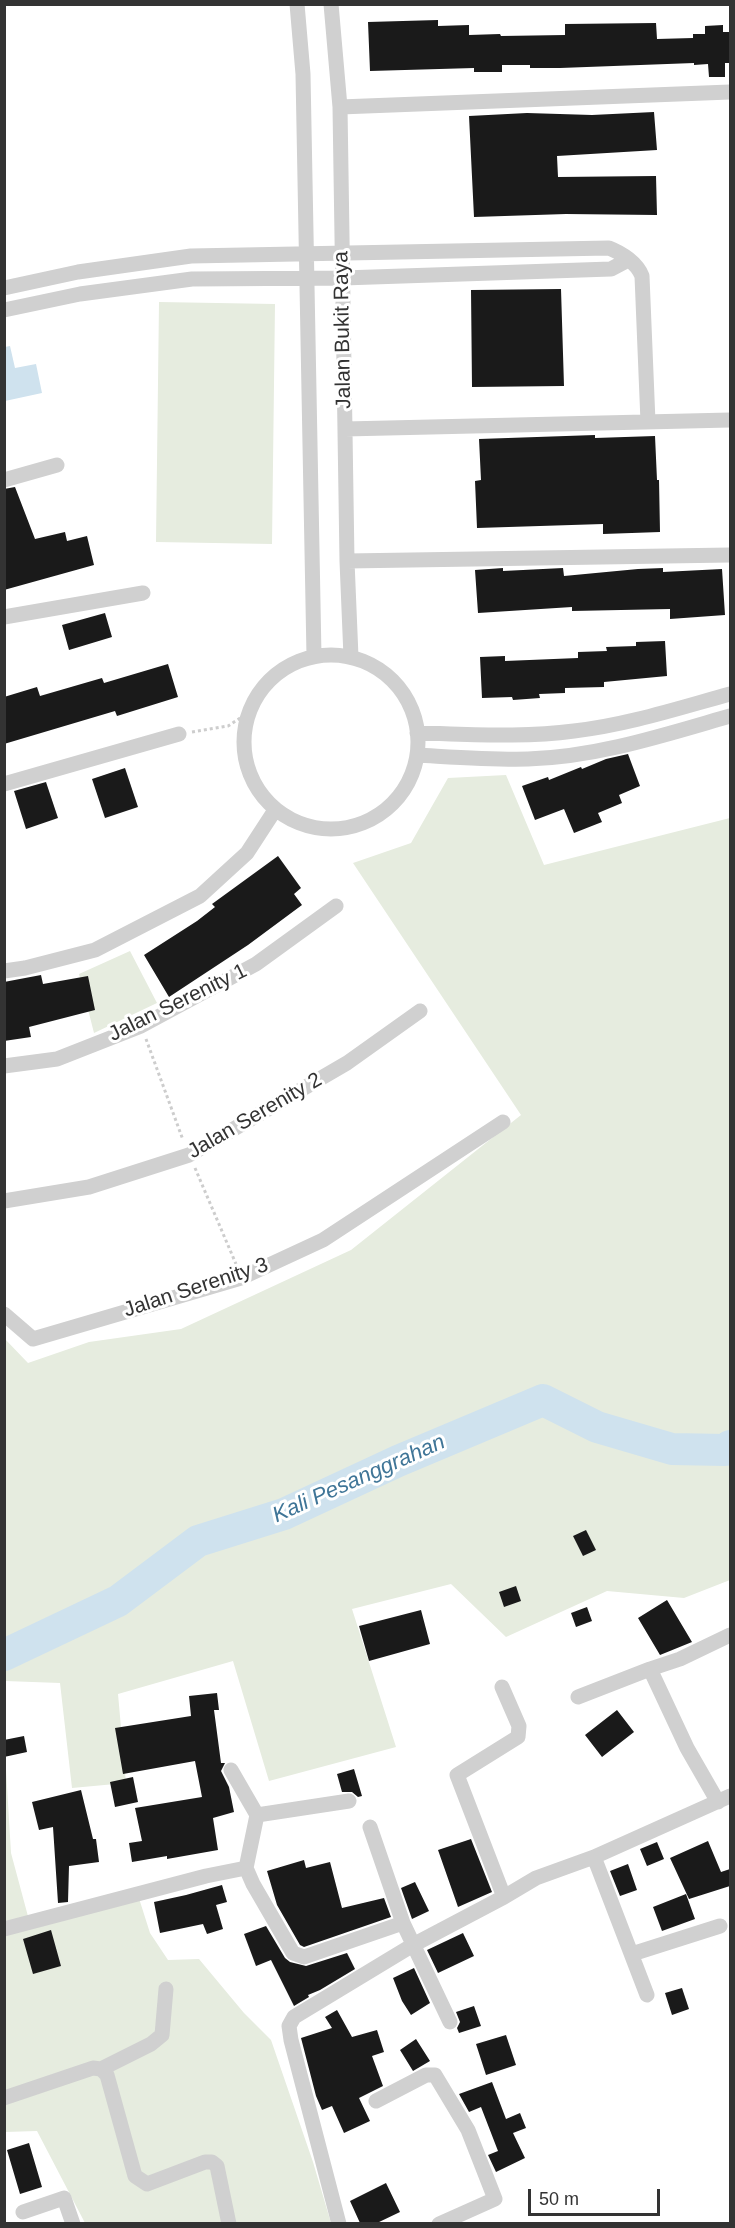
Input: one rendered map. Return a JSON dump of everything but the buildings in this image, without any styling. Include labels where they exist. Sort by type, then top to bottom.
[{"type":"street","name":"Jalan Bukit Raya","points":[[297,4],[303,74],[308,252],[314,656]]},
{"type":"street","name":"Jalan Bukit Raya","points":[[332,4],[340,107],[347,561],[351,657]]},
{"type":"street","points":[[340,107],[730,92]]},
{"type":"street","points":[[4,288],[78,272],[191,256],[598,248],[617,251],[639,268],[644,287],[648,422]]},
{"type":"street","points":[[4,310],[80,294],[192,279],[343,278],[611,269],[628,260]]},
{"type":"street","points":[[345,429],[730,420]]},
{"type":"street","points":[[4,480],[57,465]]},
{"type":"street","points":[[347,561],[730,555]]},
{"type":"street","points":[[4,617],[143,593]]},
{"type":"street","points":[[332,654],[351,657],[376,667],[396,684],[410,707],[417,733],[417,755],[408,782],[391,806],[367,822],[339,829],[316,829],[295,822],[275,810],[258,790],[247,766],[243,739],[248,713],[263,687],[285,667],[314,656],[332,654]]},
{"type":"street","points":[[417,733],[526,735],[574,731],[635,721],[730,694]]},
{"type":"street","points":[[417,755],[528,759],[578,754],[639,742],[730,716]]},
{"type":"street","points":[[4,784],[179,734]]},
{"type":"street","points":[[4,970],[25,968],[95,950],[200,896],[247,853],[275,810]]},
{"type":"street","name":"Jalan Serenity 1","points":[[4,1066],[57,1059],[141,1026],[256,964],[336,906]]},
{"type":"street","name":"Jalan Serenity 2","points":[[4,1201],[89,1187],[189,1155],[347,1063],[420,1011]]},
{"type":"street","name":"Jalan Serenity 3","points":[[4,1314],[33,1339],[241,1278],[323,1240],[503,1122]]},
{"type":"street","points":[[578,1697],[680,1659],[730,1635]]},
{"type":"street","points":[[339,2223],[291,2040],[289,2026],[294,2017],[413,1945],[536,1878],[594,1857],[724,1799],[687,1748],[650,1669]]},
{"type":"street","points":[[502,1687],[519,1726],[518,1737],[457,1775],[504,1897]]},
{"type":"street","points":[[231,1770],[257,1815],[246,1868],[293,1953],[304,1958],[403,1923]]},
{"type":"street","points":[[257,1815],[350,1801]]},
{"type":"street","points":[[370,1827],[403,1923],[450,2022]]},
{"type":"street","points":[[594,1857],[647,1995]]},
{"type":"street","points":[[4,1929],[206,1876],[246,1868]]},
{"type":"street","points":[[632,1954],[720,1926]]},
{"type":"street","points":[[4,2098],[93,2068],[101,2069],[151,2044],[162,2035],[166,1989]]},
{"type":"street","points":[[101,2069],[107,2075],[135,2176],[147,2184],[205,2162],[212,2163],[217,2166],[229,2223]]},
{"type":"street","points":[[376,2101],[426,2075],[435,2075],[468,2130],[495,2199],[439,2223]]},
{"type":"street","points":[[23,2212],[64,2198],[73,2223]]},
{"type":"path","points":[[179,734],[228,726],[248,713]]},
{"type":"shaded area","points":[[159,302],[275,304],[272,544],[156,542]]},
{"type":"shaded area","points":[[506,775],[544,865],[730,818],[730,1580],[684,1598],[607,1591],[506,1637],[451,1584],[352,1609],[396,1747],[269,1781],[233,1661],[118,1694],[126,1783],[72,1788],[60,1683],[5,1681],[4,1338],[28,1363],[89,1342],[181,1329],[351,1250],[521,1115],[353,863],[411,843],[448,778]]},
{"type":"shaded area","points":[[130,951],[157,1003],[94,1033],[79,974]]},
{"type":"shaded area","points":[[4,1736],[11,1853],[29,1920],[137,1892],[150,1933],[168,1960],[199,1959],[244,2013],[271,2040],[313,2162],[331,2223],[85,2223],[37,2131],[5,2132]]},
{"type":"water","points":[[10,346],[15,368],[36,364],[42,393],[5,401],[5,347]]},
{"type":"waterway","name":"Kali Pesanggrahan","points":[[4,1655],[118,1601],[198,1541],[284,1514],[398,1461],[543,1400],[597,1427],[672,1449],[725,1450],[730,1446]]}]
